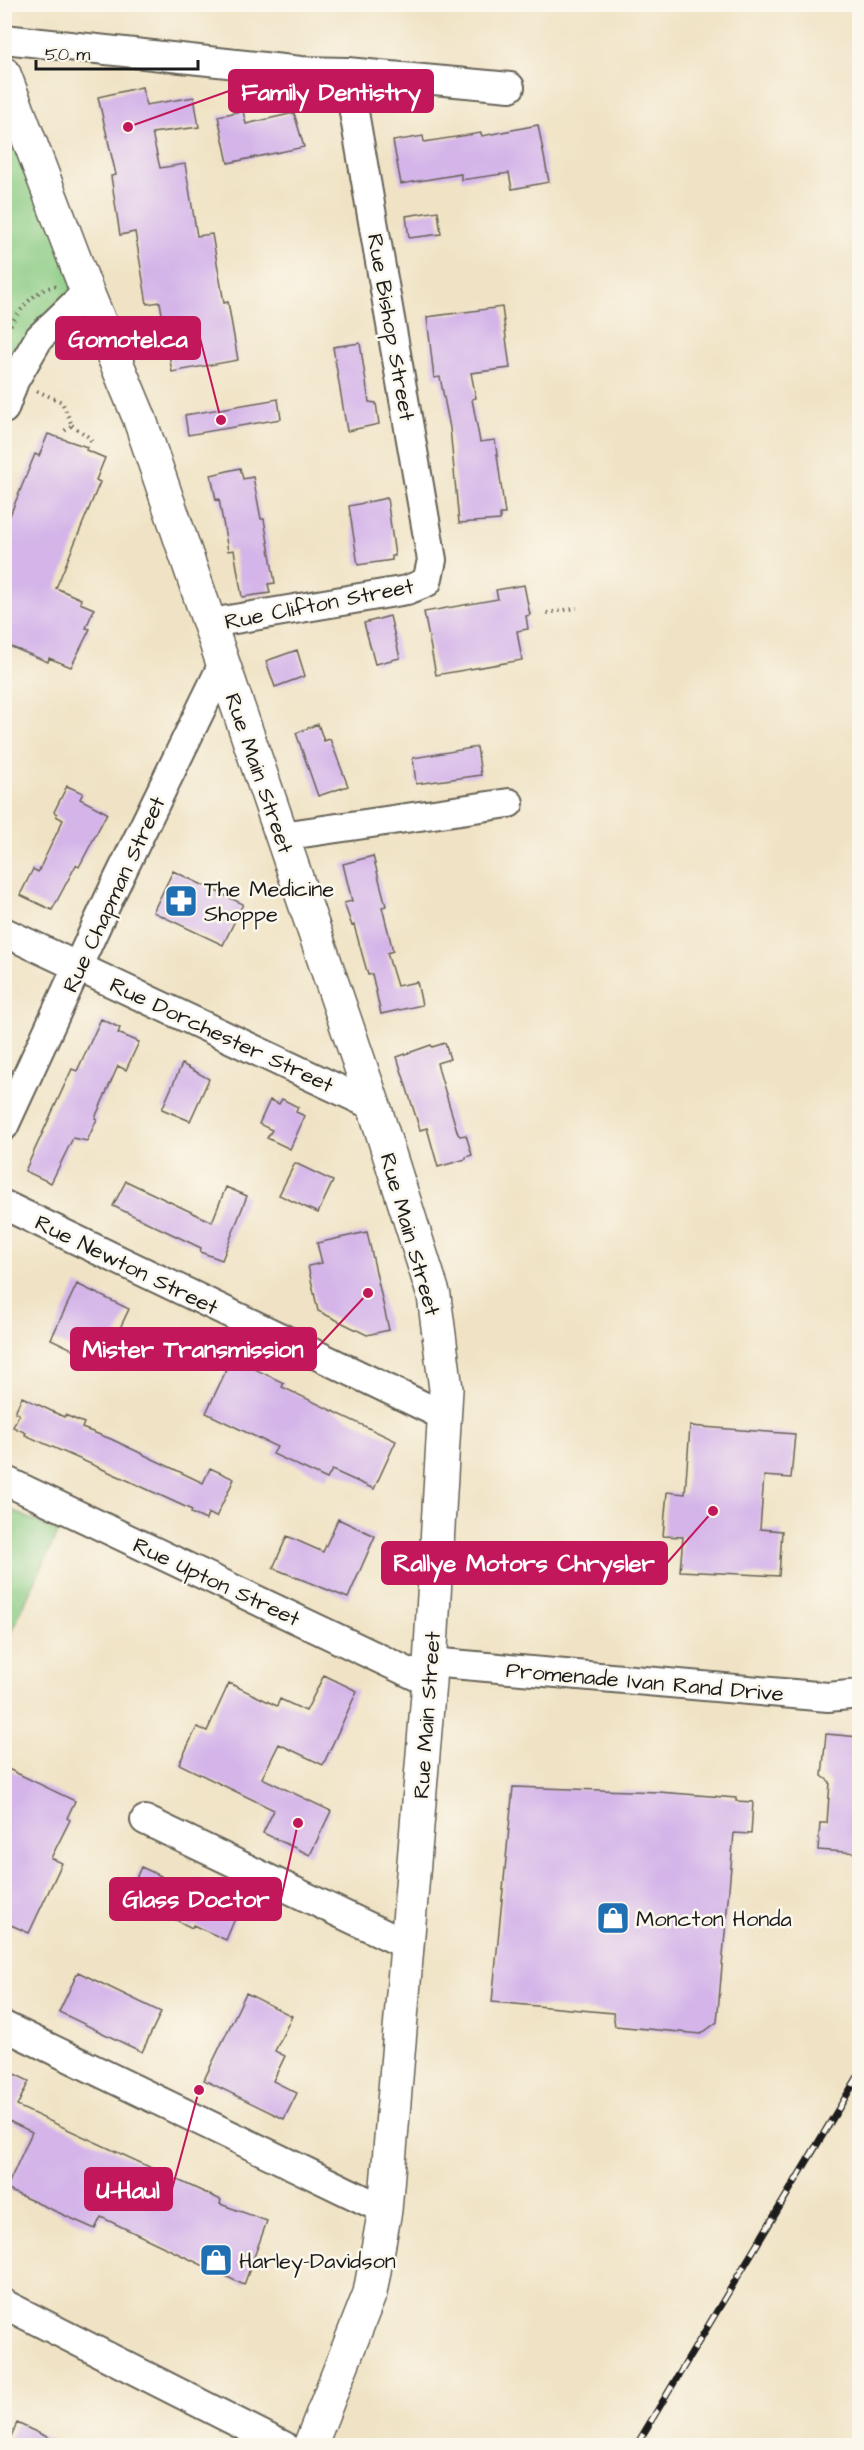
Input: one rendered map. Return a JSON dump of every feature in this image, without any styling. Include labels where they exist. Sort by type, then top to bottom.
[{"type":"main road","name":"Rue Main Street","points":[[4,74],[87,292],[140,417],[374,1106],[434,1296],[446,1389],[430,1672],[409,1946],[385,2210],[370,2293],[310,2445]]},
{"type":"street","points":[[4,39],[301,71],[347,72],[510,87]]},
{"type":"street","name":"Rue Bishop Street","points":[[347,72],[432,560],[427,582]]},
{"type":"street","points":[[4,409],[14,381],[39,338],[87,292]]},
{"type":"street","name":"Rue Clifton Street","points":[[211,623],[407,590],[427,582]]},
{"type":"street","name":"Rue Chapman Street","points":[[4,1126],[110,896],[223,664]]},
{"type":"street","points":[[282,836],[509,802]]},
{"type":"street","name":"Rue Dorchester Street","points":[[4,932],[374,1106]]},
{"type":"street","name":"Rue Newton Street","points":[[4,1205],[444,1416]]},
{"type":"street","name":"Rue Upton Street","points":[[4,1480],[430,1672]]},
{"type":"street","name":"Promenade Ivan Rand Drive","points":[[430,1672],[828,1697],[860,1694]]},
{"type":"street","points":[[145,1820],[409,1946]]},
{"type":"street","points":[[4,2026],[385,2210]]},
{"type":"street","points":[[4,2304],[284,2445]]},
{"type":"path","points":[[14,381],[62,402],[72,425],[90,438],[92,444]]},
{"type":"path","points":[[63,432],[72,425]]},
{"type":"path","points":[[547,613],[577,608]]},
{"type":"green space","points":[[5,74],[87,292],[5,409]]},
{"type":"green space","points":[[5,1507],[58,1532],[5,1645]]},
{"type":"building","points":[[142,87],[146,105],[194,97],[199,127],[152,133],[160,168],[185,164],[197,236],[212,234],[224,303],[228,302],[238,360],[172,372],[160,302],[147,304],[135,232],[120,235],[111,176],[116,175],[98,97]]},
{"type":"building","points":[[243,111],[246,124],[294,113],[304,147],[228,163],[218,116]]},
{"type":"building","points":[[538,125],[549,182],[512,189],[509,173],[461,180],[461,174],[401,184],[393,141],[423,136],[424,142],[481,133],[482,136]]},
{"type":"building","points":[[438,211],[441,234],[409,238],[406,216]]},
{"type":"building","points":[[502,307],[510,368],[471,373],[476,398],[472,399],[480,442],[495,440],[505,514],[500,514],[500,520],[459,523],[450,428],[440,377],[434,378],[427,317]]},
{"type":"building","points":[[360,343],[369,402],[376,403],[379,424],[347,431],[333,347]]},
{"type":"building","points":[[278,399],[281,419],[188,435],[185,415]]},
{"type":"building","points":[[48,434],[87,447],[86,450],[105,458],[96,480],[100,482],[56,588],[81,599],[80,603],[94,609],[86,628],[90,629],[71,667],[49,658],[48,662],[4,644],[4,530],[35,454],[39,456]]},
{"type":"building","points":[[240,468],[243,479],[253,477],[261,519],[264,519],[275,583],[268,584],[270,593],[242,597],[234,550],[228,551],[219,499],[216,500],[211,475]]},
{"type":"building","points":[[387,498],[395,556],[392,556],[392,560],[358,565],[349,506]]},
{"type":"building","points":[[524,585],[530,615],[526,616],[528,629],[517,631],[522,660],[436,675],[424,612],[498,599],[496,590]]},
{"type":"building","points":[[390,616],[400,658],[375,664],[364,623]]},
{"type":"building","points":[[297,650],[305,676],[275,687],[266,661]]},
{"type":"building","points":[[318,724],[324,741],[330,739],[348,786],[318,796],[296,733]]},
{"type":"building","points":[[477,747],[481,775],[416,784],[413,758]]},
{"type":"building","points":[[67,786],[83,793],[80,799],[107,813],[79,867],[76,865],[52,910],[20,895],[33,869],[38,872],[63,820],[54,812]]},
{"type":"building","points":[[373,856],[386,906],[382,907],[393,951],[387,953],[397,986],[417,982],[422,1005],[381,1014],[372,974],[368,975],[354,925],[352,926],[344,903],[352,901],[343,864]]},
{"type":"building","points":[[173,871],[243,904],[223,945],[153,912]]},
{"type":"building","points":[[101,1019],[120,1028],[118,1033],[139,1042],[126,1070],[118,1066],[87,1141],[73,1138],[51,1183],[25,1171],[72,1069],[77,1071]]},
{"type":"building","points":[[445,1043],[450,1059],[437,1063],[458,1134],[466,1135],[472,1155],[438,1167],[427,1128],[420,1130],[397,1057],[431,1045],[432,1047]]},
{"type":"building","points":[[182,1064],[209,1079],[190,1121],[162,1109]]},
{"type":"building","points":[[282,1099],[298,1107],[296,1112],[305,1116],[290,1149],[267,1138],[272,1130],[259,1124],[270,1100],[279,1104]]},
{"type":"building","points":[[295,1163],[333,1181],[318,1213],[279,1195]]},
{"type":"building","points":[[126,1181],[212,1222],[226,1187],[247,1196],[222,1260],[200,1252],[201,1248],[113,1206]]},
{"type":"building","points":[[367,1232],[389,1330],[367,1335],[318,1311],[308,1266],[322,1263],[317,1243]]},
{"type":"building","points":[[77,1284],[129,1309],[103,1364],[51,1339]]},
{"type":"building","points":[[232,1358],[284,1383],[282,1387],[396,1441],[374,1489],[332,1470],[327,1479],[273,1454],[277,1447],[206,1413]]},
{"type":"building","points":[[22,1397],[64,1417],[65,1415],[84,1423],[82,1428],[111,1439],[203,1483],[210,1468],[234,1479],[216,1517],[208,1513],[206,1520],[191,1513],[192,1510],[25,1435],[26,1433],[13,1427],[19,1414],[15,1412]]},
{"type":"building","points":[[690,1426],[795,1434],[791,1478],[764,1476],[760,1529],[782,1531],[779,1576],[680,1571],[683,1537],[663,1536],[667,1492],[685,1494]]},
{"type":"building","points":[[338,1519],[375,1536],[348,1598],[273,1568],[287,1536],[323,1552]]},
{"type":"building","points":[[324,1675],[357,1691],[323,1765],[279,1744],[262,1778],[331,1811],[310,1855],[263,1833],[274,1810],[179,1764],[197,1727],[207,1731],[229,1683],[277,1706],[280,1699],[306,1711]]},
{"type":"building","points":[[826,1734],[860,1737],[858,1853],[818,1850],[820,1823],[827,1823],[830,1782],[822,1776]]},
{"type":"building","points":[[4,1767],[75,1801],[67,1818],[70,1820],[51,1858],[62,1863],[29,1933],[4,1922]]},
{"type":"building","name":"Moncton Honda","points":[[513,1787],[659,1792],[736,1798],[736,1801],[753,1802],[751,1834],[734,1833],[717,2022],[701,2034],[615,2026],[613,2013],[492,2002]]},
{"type":"building","points":[[141,1867],[214,1907],[215,1904],[237,1914],[226,1940],[193,1925],[192,1928],[128,1896]]},
{"type":"building","points":[[78,1972],[161,2012],[142,2052],[59,2012]]},
{"type":"building","points":[[246,1993],[292,2016],[275,2051],[285,2056],[273,2081],[297,2093],[284,2119],[204,2080]]},
{"type":"building","points":[[4,2069],[29,2081],[17,2106],[221,2200],[220,2204],[267,2221],[244,2285],[101,2217],[95,2229],[6,2189],[32,2132],[9,2121],[4,2131]]},
{"type":"building","points":[[17,2423],[64,2445],[7,2445]]},
{"type":"railway","points":[[636,2446],[860,2073]]},
{"type":"place","name":"Family Dentistry","points":[[128,127]]},
{"type":"place","name":"Gomotel.ca","points":[[221,420]]},
{"type":"place","name":"The Medicine Shoppe","points":[[181,901]]},
{"type":"place","name":"Mister Transmission","points":[[368,1293]]},
{"type":"place","name":"Rallye Motors Chrysler","points":[[713,1511]]},
{"type":"place","name":"Glass Doctor","points":[[298,1823]]},
{"type":"place","name":"Moncton Honda","points":[[613,1918]]},
{"type":"place","name":"U-Haul","points":[[199,2090]]},
{"type":"place","name":"Harley-Davidson","points":[[216,2260]]}]
